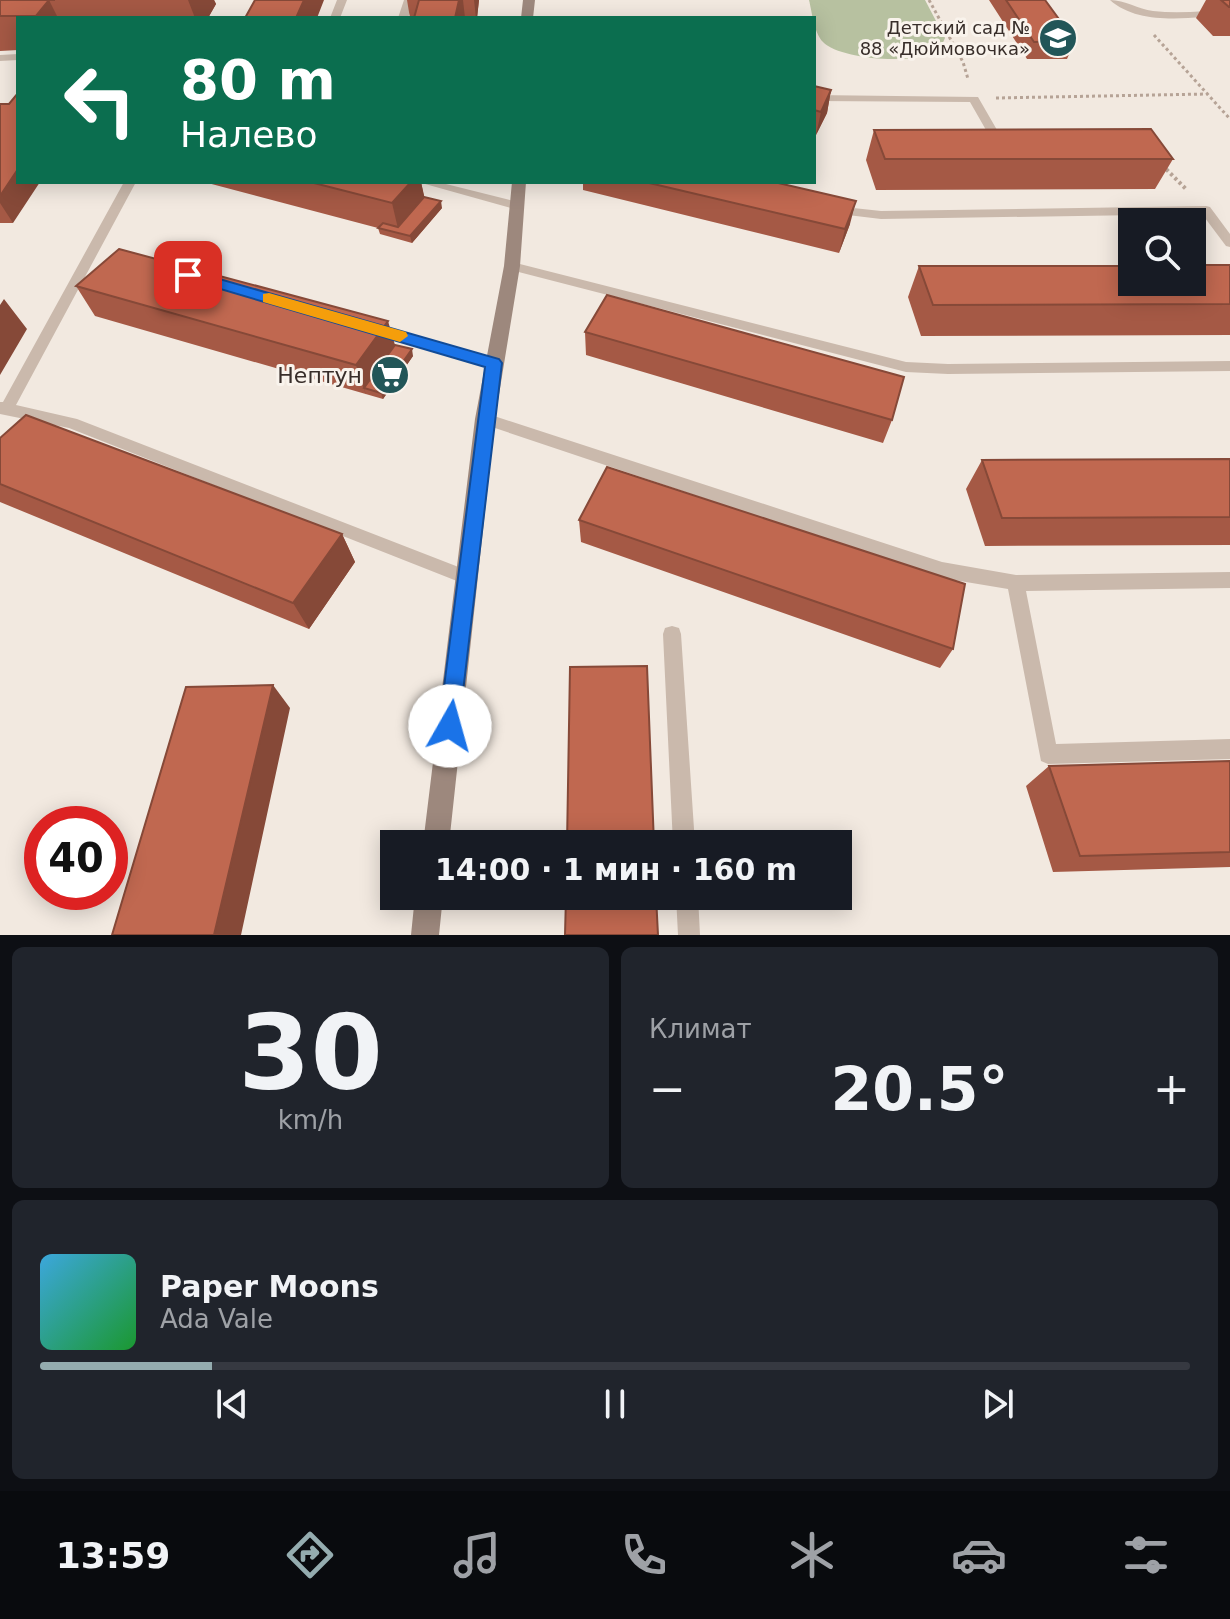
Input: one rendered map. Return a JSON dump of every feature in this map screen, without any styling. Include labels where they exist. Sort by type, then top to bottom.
[{"type":"street","points":[[438,830],[485,419],[512,266],[519,184]]},
{"type":"street","points":[[425,935],[428,910]]},
{"type":"lane","points":[[1115,0],[1132,11],[1230,12]]},
{"type":"lane","points":[[1174,0],[1194,13]]},
{"type":"lane","points":[[816,98],[974,99],[1007,157]]},
{"type":"lane","points":[[129,184],[3,408],[72,423],[468,578]]},
{"type":"lane","points":[[432,184],[518,206]]},
{"type":"lane","points":[[815,205],[881,215],[1118,211]]},
{"type":"lane","points":[[1206,210],[1230,243]]},
{"type":"lane","points":[[512,266],[906,367],[1230,366]]},
{"type":"lane","points":[[356,323],[494,363]]},
{"type":"lane","points":[[485,419],[942,570],[1016,583],[1230,580]]},
{"type":"lane","points":[[1016,583],[1048,754],[1230,749]]},
{"type":"lane","points":[[672,634],[683,830]]},
{"type":"lane","points":[[688,910],[689,935]]},
{"type":"path","points":[[929,0],[963,62],[974,99],[1207,94]]},
{"type":"path","points":[[1132,11],[1230,119]]},
{"type":"path","points":[[1157,159],[1204,208]]},
{"type":"green space","points":[[809,0],[925,0],[945,38],[939,49],[915,58],[862,57],[823,42],[816,30],[816,16],[812,16]]},
{"type":"building","points":[[0,0],[49,0],[36,16],[0,16]]},
{"type":"building","points":[[255,0],[304,0],[297,16],[246,16]]},
{"type":"building","points":[[419,0],[459,0],[455,16],[415,16]]},
{"type":"building","points":[[1006,0],[1045,0],[1075,41],[1034,42]]},
{"type":"building","points":[[816,86],[831,90],[821,112],[816,111]]},
{"type":"building","points":[[16,95],[16,172],[0,196],[0,104],[9,104]]},
{"type":"building","points":[[1151,129],[1173,159],[885,159],[874,130]]},
{"type":"building","points":[[318,184],[409,184],[392,203]]},
{"type":"building","points":[[654,184],[783,184],[856,201],[845,229]]},
{"type":"building","points":[[424,197],[441,201],[410,236],[378,228],[383,223],[398,227]]},
{"type":"building","points":[[119,249],[388,321],[356,365],[76,286]]},
{"type":"building","points":[[1206,265],[1230,265],[1230,304],[933,305],[919,266],[1118,266],[1118,296],[1206,296]]},
{"type":"building","points":[[607,295],[904,377],[892,420],[585,332]]},
{"type":"building","points":[[395,345],[412,349],[381,393],[364,388]]},
{"type":"building","points":[[26,415],[342,534],[293,603],[0,484],[0,438]]},
{"type":"building","points":[[1230,459],[1230,517],[1002,518],[982,460]]},
{"type":"building","points":[[607,467],[965,584],[953,649],[579,520]]},
{"type":"building","points":[[647,666],[653,830],[567,830],[570,667]]},
{"type":"building","points":[[273,685],[214,935],[112,935],[119,910],[128,910],[128,881],[186,687]]},
{"type":"building","points":[[1230,761],[1230,852],[1080,856],[1049,766]]},
{"type":"building","points":[[566,910],[657,910],[658,935],[565,935]]},
{"type":"slow traffic","points":[[269,298],[400,336]]},
{"type":"place","name":"Детский сад № 88 «Дюймовочка»","points":[[1058,38]]},
{"type":"place","name":"Нептун","points":[[390,375]]},
{"type":"route","points":[[188,275],[494,363],[450,726]]}]
